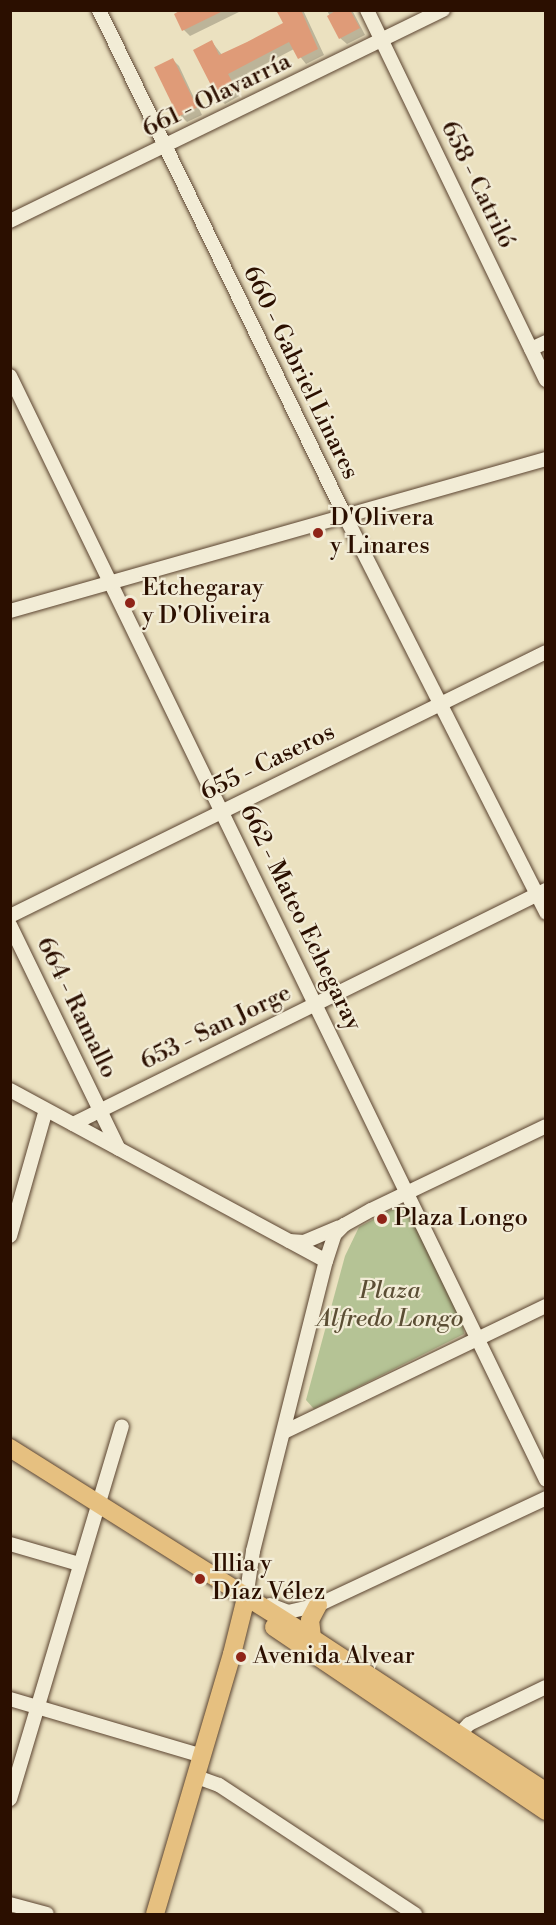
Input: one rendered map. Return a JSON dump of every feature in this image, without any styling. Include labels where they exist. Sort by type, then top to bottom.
[{"type":"main road","points":[[10,1448],[312,1638],[453,1740],[546,1811]]},
{"type":"main road","points":[[246,1598],[261,1616],[283,1635],[453,1740],[546,1792]]},
{"type":"main road","points":[[155,1914],[197,1777],[246,1598]]},
{"type":"main road","points":[[312,1638],[310,1620],[318,1605]]},
{"type":"street","name":"658 - Catriló","points":[[367,10],[546,380]]},
{"type":"street","name":"661 - Olavarría","points":[[10,221],[443,10]]},
{"type":"street","name":"660 - Gabriel Linares","points":[[105,13],[164,146],[345,516],[439,705],[541,892],[546,913]]},
{"type":"street","points":[[531,349],[546,342]]},
{"type":"street","name":"662 - Mateo Echegaray","points":[[10,376],[223,810],[546,1480]]},
{"type":"street","points":[[10,611],[546,459]]},
{"type":"street","name":"655 - Caseros","points":[[10,916],[546,652]]},
{"type":"street","name":"653 - San Jorge","points":[[100,1111],[541,892]]},
{"type":"street","name":"664 - Ramallo","points":[[10,925],[119,1149]]},
{"type":"street","points":[[10,1090],[326,1261]]},
{"type":"street","points":[[10,1236],[46,1110]]},
{"type":"street","name":"664 - Ramallo","points":[[73,1124],[100,1111]]},
{"type":"street","points":[[289,1241],[313,1239],[546,1126]]},
{"type":"street","points":[[344,1225],[335,1234],[326,1261],[253,1551],[246,1598],[288,1611],[318,1605],[546,1498]]},
{"type":"street","points":[[284,1432],[546,1306]]},
{"type":"street","points":[[10,1799],[122,1426]]},
{"type":"street","points":[[10,1544],[80,1564]]},
{"type":"street","points":[[453,1740],[469,1724],[546,1687]]},
{"type":"street","points":[[10,1699],[202,1756]]},
{"type":"street","points":[[197,1777],[219,1785],[416,1914]]},
{"type":"street","points":[[10,1904],[47,1914]]},
{"type":"green space","name":"Plaza Alfredo Longo","points":[[400,1205],[408,1208],[463,1324],[464,1334],[314,1409],[306,1400],[345,1256],[359,1227]]},
{"type":"building","points":[[181,10],[225,10],[182,31],[174,14]]},
{"type":"building","points":[[276,10],[301,10],[318,49],[298,59],[289,42],[228,74],[236,89],[218,99],[193,50],[212,40],[219,55],[247,42],[283,23]]},
{"type":"building","points":[[337,10],[350,10],[360,28],[339,39],[327,16]]},
{"type":"building","points":[[173,58],[197,107],[178,117],[154,67]]},
{"type":"place","name":"D'Olivera y Linares","points":[[318,533]]},
{"type":"place","name":"Etchegaray y D'Oliveira","points":[[130,603]]},
{"type":"place","name":"Plaza Longo","points":[[382,1219]]},
{"type":"place","name":"Illia y Díaz Vélez","points":[[200,1579]]},
{"type":"place","name":"Avenida Alvear","points":[[241,1657]]}]
